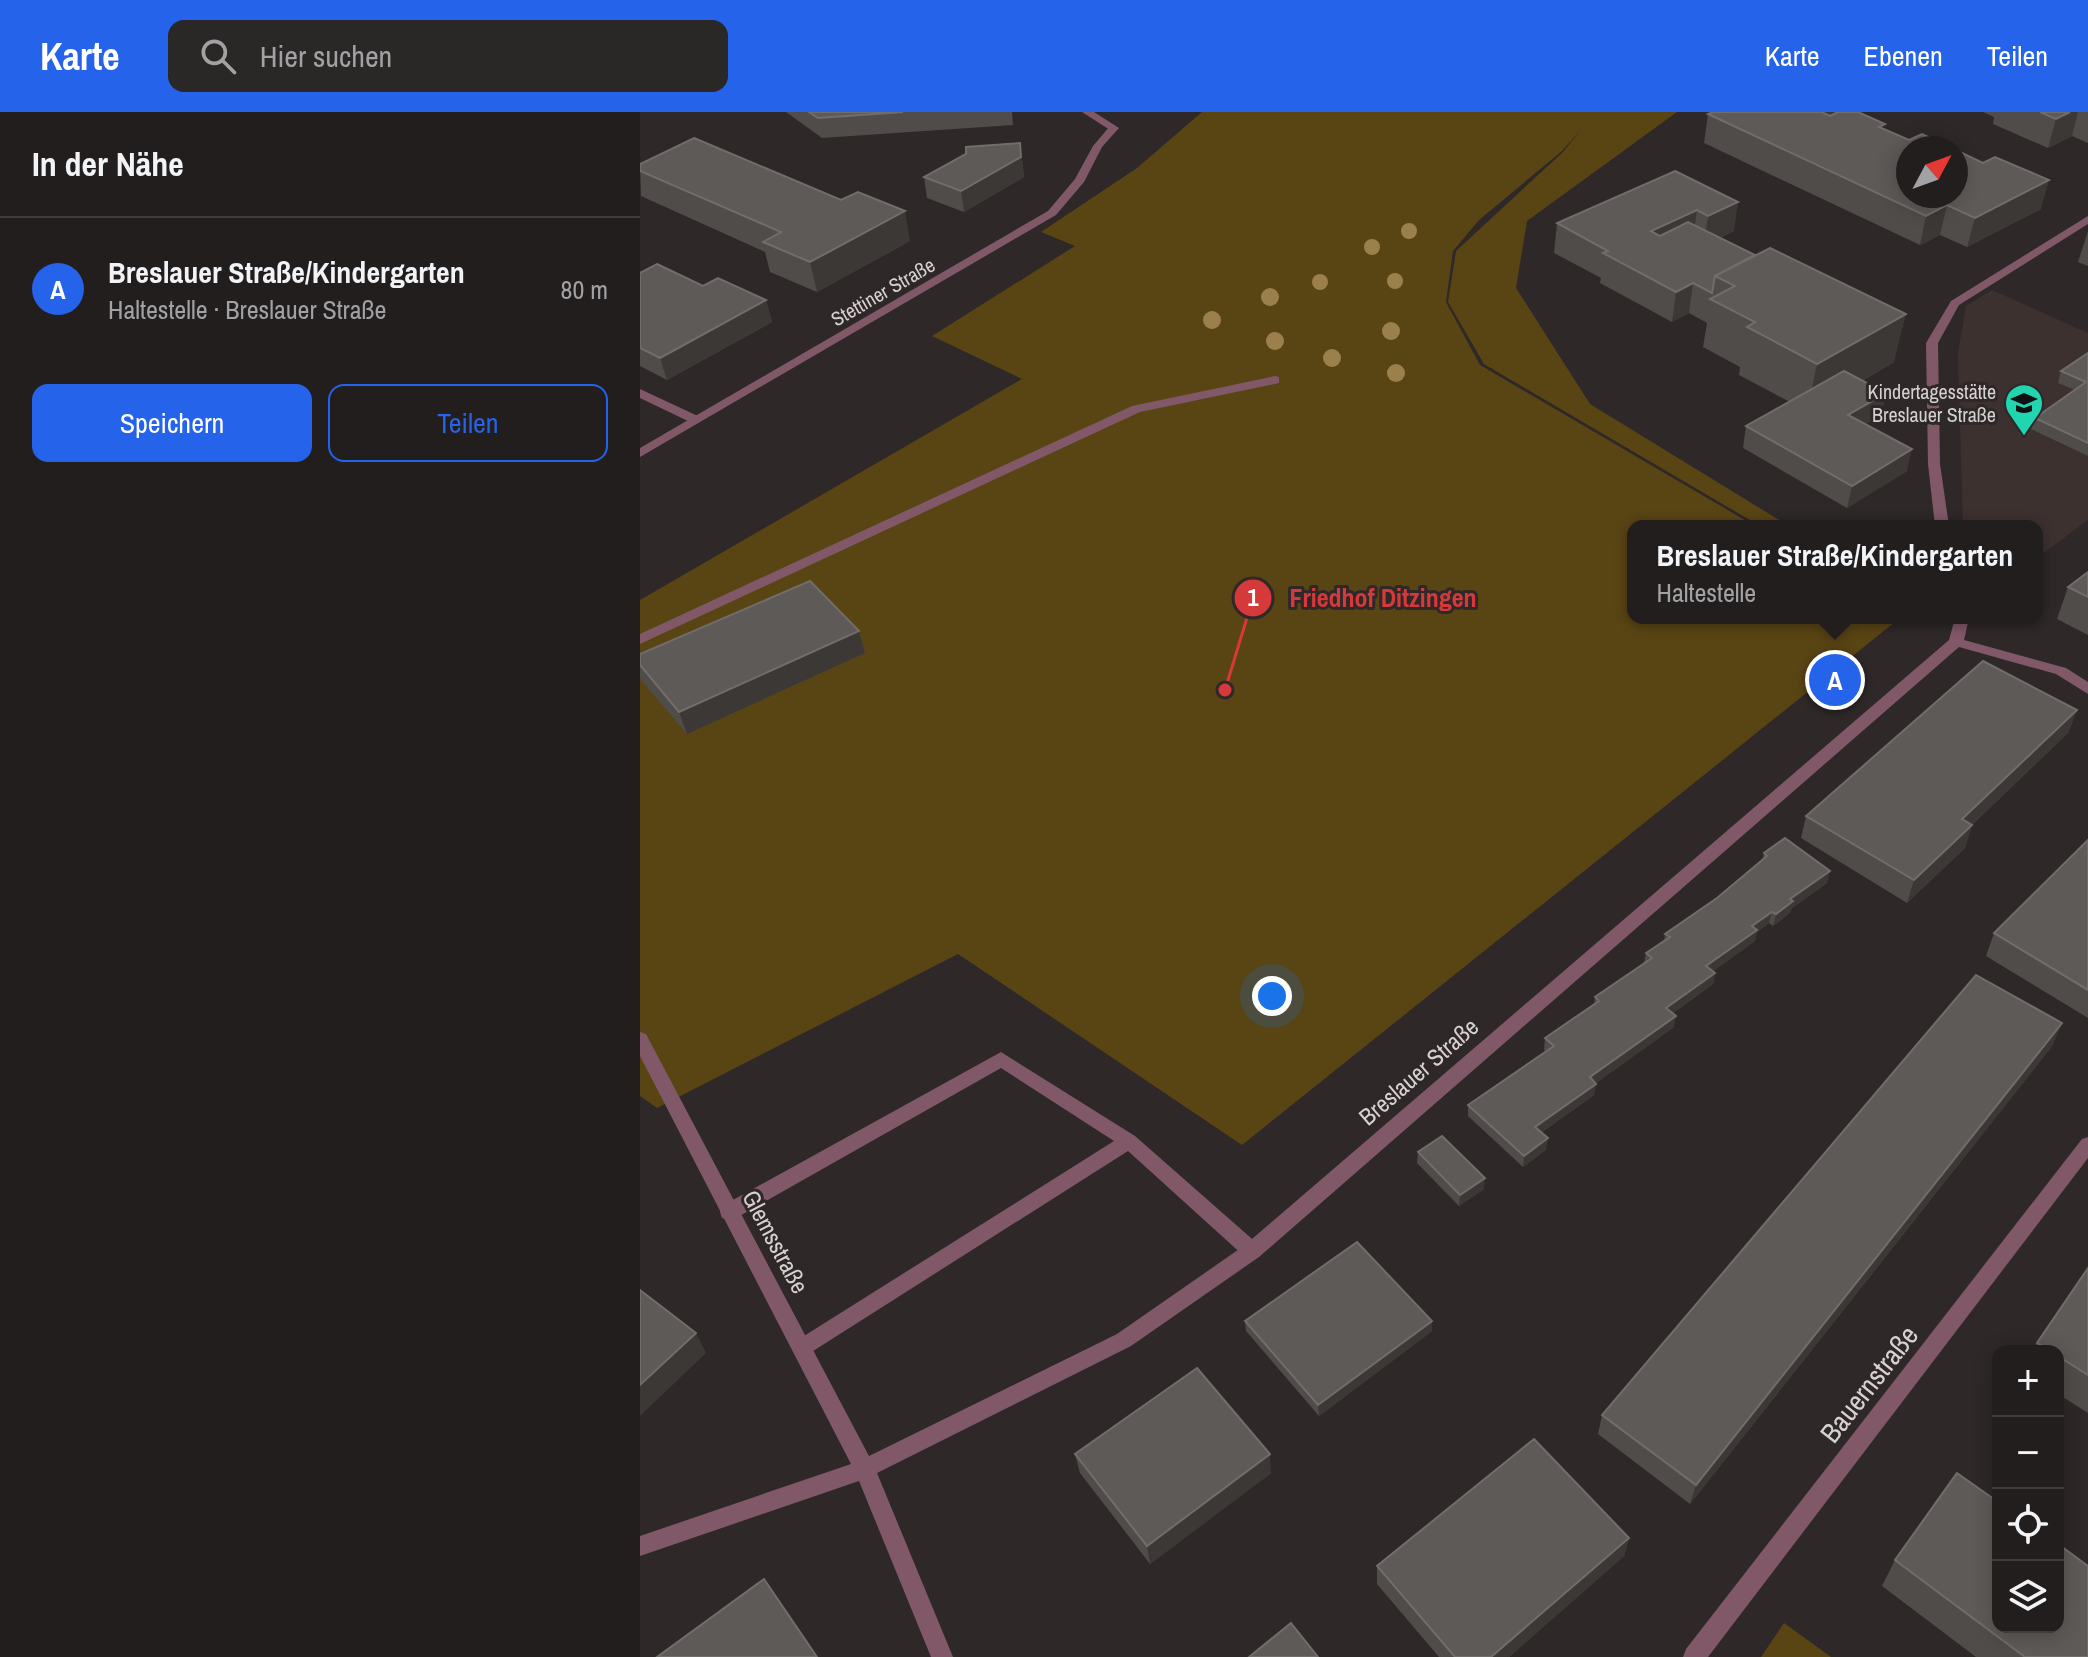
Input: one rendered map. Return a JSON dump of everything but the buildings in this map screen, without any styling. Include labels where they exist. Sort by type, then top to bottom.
[{"type":"street","points":[[1087,112],[1114,128]]},
{"type":"street","points":[[1113,112],[1114,128]]},
{"type":"street","name":"Stettiner Straße","points":[[640,453],[1052,213],[1080,180],[1098,146],[1114,128]]},
{"type":"street","points":[[1941,520],[1934,464],[1932,343],[1955,303],[2088,219]]},
{"type":"street","points":[[640,639],[1136,409],[1275,380]]},
{"type":"street","points":[[640,393],[696,420]]},
{"type":"street","points":[[1960,624],[1956,642],[2061,671],[2088,689]]},
{"type":"street","name":"Breslauer Straße","points":[[640,1546],[865,1469],[1124,1340],[1252,1251],[1956,642]]},
{"type":"street","name":"Glemsstraße","points":[[640,1039],[865,1469]]},
{"type":"street","points":[[729,1212],[1001,1059],[1129,1141],[1252,1251]]},
{"type":"street","points":[[803,1347],[1129,1141]]},
{"type":"street","name":"Bauernstraße","points":[[1694,1657],[2088,1144]]},
{"type":"street","points":[[865,1469],[942,1657]]},
{"type":"shaded area","points":[[1202,112],[1677,112],[1527,221],[1516,288],[1590,404],[1779,520],[1750,520],[1484,364],[1448,302],[1456,251],[1563,152],[1580,131],[1562,151],[1479,220],[1453,251],[1446,302],[1480,365],[1745,520],[1627,520],[1627,624],[1893,624],[1242,1145],[958,954],[657,1108],[640,1096],[640,600],[1022,379],[932,336],[1075,246],[1041,232],[1137,168]]},
{"type":"shaded area","name":"Kindertagesstätte Breslauer Straße","points":[[1992,290],[2088,333],[2088,520],[2043,554],[2043,520],[1963,520],[1958,353],[1966,306]]},
{"type":"shaded area","points":[[1784,1623],[1831,1657],[1761,1657]]},
{"type":"place","name":"Kindertagesstätte Breslauer Straße","points":[[2024,437]]},
{"type":"place","name":"Breslauer Straße/Kindergarten","points":[[1835,680]]},
{"type":"place","name":"Friedhof Ditzingen","points":[[1225,690]]}]
